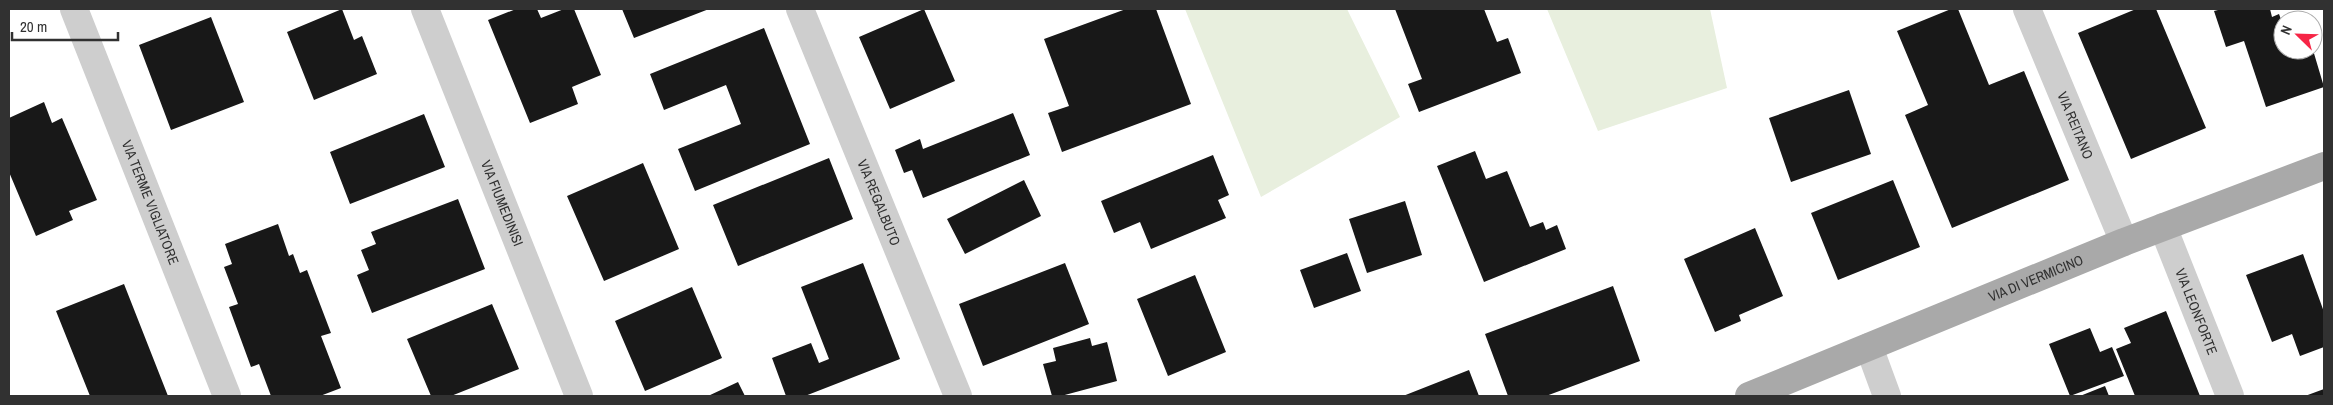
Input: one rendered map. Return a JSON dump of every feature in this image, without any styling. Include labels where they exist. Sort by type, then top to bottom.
[{"type":"main road","name":"VIA DI VERMICINO","points":[[1749,396],[2124,242],[2324,166]]},
{"type":"street","name":"VIA TERME VIGLIATORE","points":[[74,9],[227,396]]},
{"type":"street","name":"VIA FIUMEDINISI","points":[[425,9],[579,396]]},
{"type":"street","name":"VIA REGALBUTO","points":[[800,9],[958,396]]},
{"type":"street","name":"VIA REITANO","points":[[2027,9],[2124,242]]},
{"type":"street","name":"VIA LEONFORTE","points":[[2163,227],[2230,396]]},
{"type":"street","points":[[1869,347],[1887,396]]},
{"type":"green space","points":[[1185,9],[1347,9],[1400,117],[1261,197]]},
{"type":"green space","points":[[1547,9],[1710,9],[1727,88],[1598,131]]},
{"type":"building","points":[[342,9],[354,40],[362,36],[377,74],[314,100],[287,32]]},
{"type":"building","points":[[516,9],[537,9],[541,18],[564,9],[574,9],[601,75],[572,87],[578,104],[530,123],[488,20]]},
{"type":"building","points":[[622,9],[709,9],[634,38]]},
{"type":"building","points":[[924,9],[955,81],[890,109],[859,37]]},
{"type":"building","points":[[1126,9],[1156,9],[1191,104],[1062,152],[1048,113],[1069,106],[1044,39]]},
{"type":"building","points":[[1395,9],[1484,9],[1497,42],[1508,38],[1521,73],[1419,112],[1408,84],[1422,79]]},
{"type":"building","points":[[1951,9],[1958,9],[1989,85],[2024,71],[2069,180],[1952,228],[1905,115],[1928,105],[1897,31]]},
{"type":"building","points":[[2136,9],[2156,9],[2206,128],[2131,159],[2078,33]]},
{"type":"building","points":[[2222,9],[2270,9],[2273,17],[2273,60],[2316,60],[2324,87],[2266,107],[2244,41],[2226,47],[2214,11]]},
{"type":"building","points":[[211,17],[244,102],[171,130],[139,45]]},
{"type":"building","points":[[764,28],[810,144],[695,191],[678,149],[741,124],[726,85],[664,110],[650,74]]},
{"type":"building","points":[[1849,90],[1871,154],[1791,182],[1769,118]]},
{"type":"building","points":[[44,102],[52,123],[62,118],[97,200],[69,211],[73,220],[36,236],[9,172],[9,118]]},
{"type":"building","points":[[1013,113],[1030,155],[923,198],[912,170],[904,173],[895,150],[920,139],[923,149]]},
{"type":"building","points":[[424,114],[445,167],[350,204],[330,152]]},
{"type":"building","points":[[1475,151],[1486,179],[1507,171],[1530,227],[1543,222],[1546,230],[1557,225],[1566,249],[1484,282],[1437,166]]},
{"type":"building","points":[[1213,155],[1229,195],[1218,200],[1226,218],[1151,249],[1140,222],[1114,233],[1101,201]]},
{"type":"building","points":[[829,158],[853,219],[738,266],[713,205]]},
{"type":"building","points":[[643,163],[679,249],[604,281],[567,196]]},
{"type":"building","points":[[1024,180],[1041,216],[965,254],[947,219]]},
{"type":"building","points":[[1893,180],[1920,247],[1838,280],[1811,213]]},
{"type":"building","points":[[458,199],[485,269],[372,313],[357,275],[369,270],[361,250],[376,244],[371,232]]},
{"type":"building","points":[[1405,201],[1422,255],[1367,273],[1349,219]]},
{"type":"building","points":[[278,224],[289,256],[293,254],[300,273],[307,270],[331,333],[321,336],[341,388],[320,396],[271,396],[259,364],[251,367],[229,307],[238,304],[224,267],[232,264],[225,244]]},
{"type":"building","points":[[1755,228],[1783,296],[1739,315],[1741,321],[1715,332],[1684,259]]},
{"type":"building","points":[[1347,253],[1361,291],[1314,308],[1300,270]]},
{"type":"building","points":[[2303,254],[2324,312],[2324,347],[2300,356],[2292,334],[2272,342],[2246,275]]},
{"type":"building","points":[[863,263],[900,359],[805,396],[786,396],[772,358],[811,343],[819,363],[829,359],[801,287]]},
{"type":"building","points":[[1065,263],[1089,324],[983,366],[959,304]]},
{"type":"building","points":[[1195,275],[1226,352],[1168,376],[1137,299]]},
{"type":"building","points":[[124,284],[168,396],[90,396],[56,311]]},
{"type":"building","points":[[1613,286],[1640,361],[1546,396],[1508,396],[1485,334]]},
{"type":"building","points":[[692,287],[722,358],[645,391],[615,321]]},
{"type":"building","points":[[492,304],[519,369],[451,396],[431,396],[407,339]]},
{"type":"building","points":[[2166,311],[2200,396],[2135,396],[2116,349],[2131,343],[2124,328]]},
{"type":"building","points":[[2090,328],[2100,352],[2112,347],[2124,376],[2070,396],[2049,344]]},
{"type":"building","points":[[1090,338],[1092,346],[1107,342],[1117,381],[1061,396],[1052,396],[1043,364],[1056,361],[1053,348]]},
{"type":"building","points":[[1469,370],[1479,396],[1403,396]]},
{"type":"building","points":[[738,382],[745,396],[708,396]]},
{"type":"building","points":[[2105,386],[2109,396],[2080,396]]},
{"type":"building","points":[[2324,389],[2324,396],[2305,396]]}]
